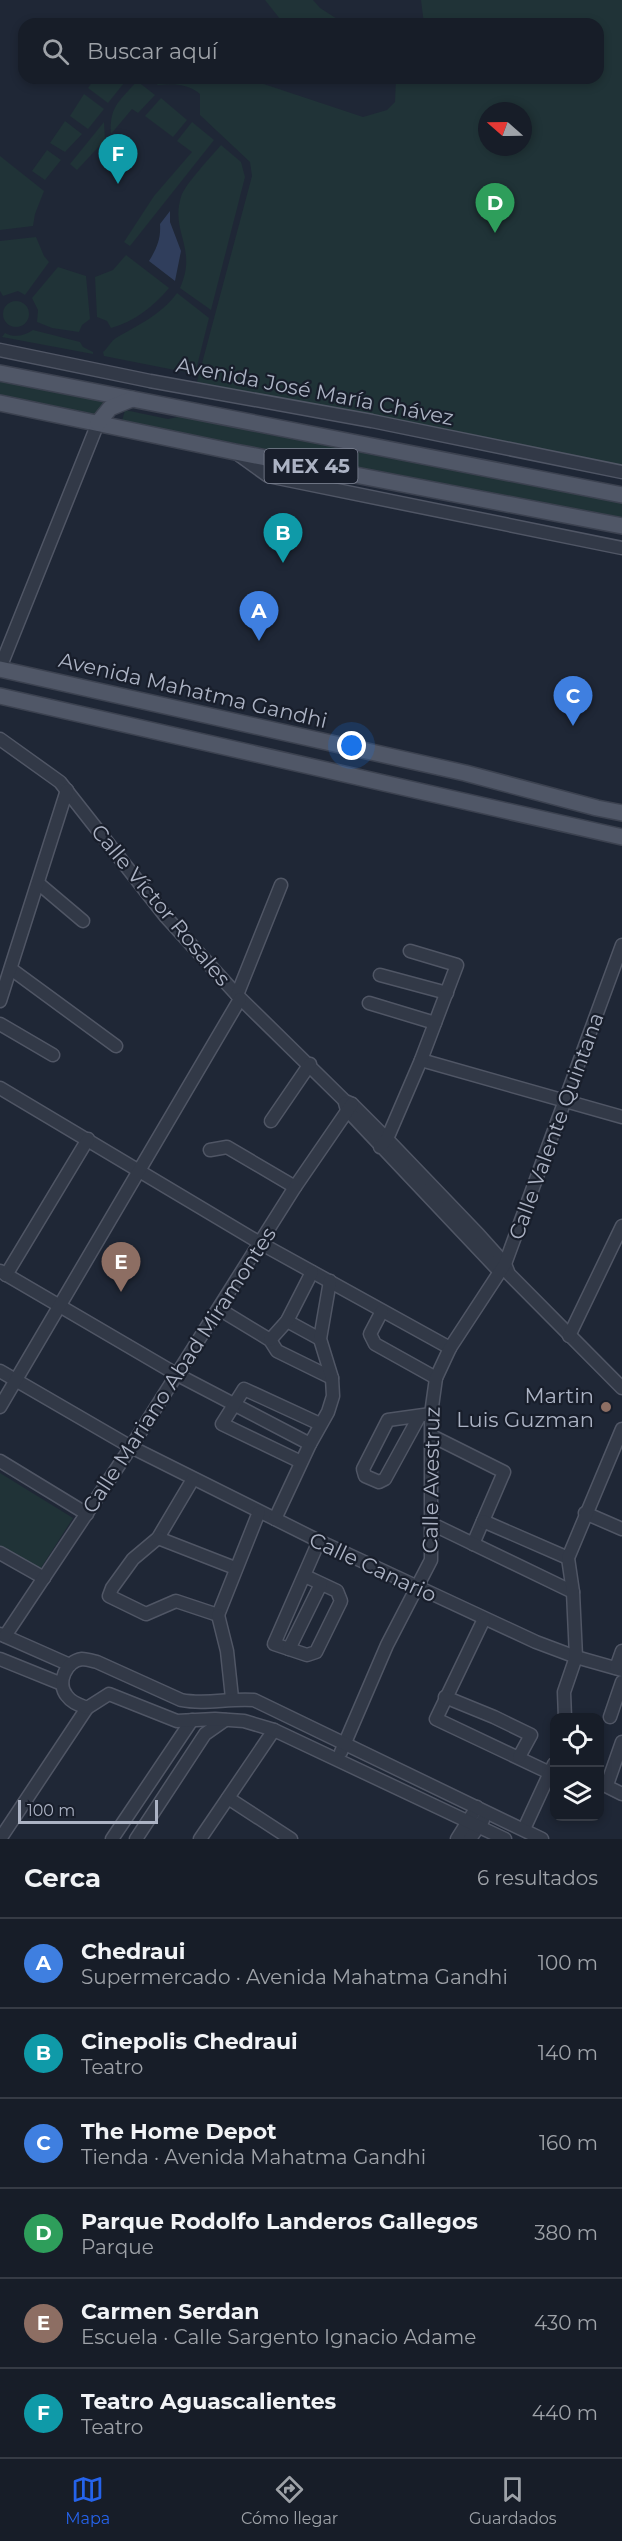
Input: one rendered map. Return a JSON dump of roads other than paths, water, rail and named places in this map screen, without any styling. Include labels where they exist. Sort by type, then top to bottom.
[{"type":"main road","name":"Avenida José María Chávez","points":[[0,373],[622,495]]},
{"type":"main road","points":[[98,423],[105,412],[116,404],[141,400]]},
{"type":"main road","name":"MEX 45","points":[[0,404],[622,526]]},
{"type":"main road","name":"Avenida Mahatma Gandhi","points":[[0,668],[443,768],[622,813]]},
{"type":"main road","points":[[0,696],[622,837]]},
{"type":"street","name":"Avenida José María Chávez","points":[[0,350],[150,381],[372,421],[622,472]]},
{"type":"street","points":[[141,400],[150,381]]},
{"type":"street","points":[[190,409],[192,389]]},
{"type":"street","points":[[0,668],[98,423]]},
{"type":"street","points":[[236,452],[268,476],[622,548]]},
{"type":"street","name":"Calle Víctor Rosales","points":[[0,739],[60,782],[166,917],[239,997],[310,1064],[505,1270],[622,1388]]},
{"type":"street","points":[[0,1002],[67,790]]},
{"type":"street","points":[[38,883],[82,921]]},
{"type":"street","points":[[0,1407],[239,997],[280,885]]},
{"type":"street","name":"Calle Valente Quintana","points":[[505,1270],[622,945]]},
{"type":"street","points":[[384,1143],[421,1060],[457,965],[410,951]]},
{"type":"street","points":[[10,969],[116,1046]]},
{"type":"street","points":[[380,975],[447,993]]},
{"type":"street","points":[[369,1003],[435,1023]]},
{"type":"street","points":[[0,1024],[52,1055]]},
{"type":"street","points":[[421,1060],[565,1103],[622,1117]]},
{"type":"street","points":[[271,1121],[310,1064]]},
{"type":"street","points":[[0,1088],[260,1243],[450,1348]]},
{"type":"street","name":"Calle Mariano Abad Miramontes","points":[[2,1635],[44,1578],[131,1447],[348,1105]]},
{"type":"street","points":[[88,1139],[3,1273],[176,1374],[310,1444]]},
{"type":"street","points":[[210,1150],[227,1148],[295,1187]]},
{"type":"street","points":[[569,1336],[622,1226]]},
{"type":"street","name":"Calle Avestruz","points":[[338,1758],[387,1646],[431,1560],[432,1437],[425,1416],[436,1378],[450,1348],[505,1270]]},
{"type":"street","points":[[270,1340],[287,1321],[312,1272]]},
{"type":"street","points":[[275,1519],[301,1462],[328,1412],[333,1396],[332,1378],[320,1339],[330,1281]]},
{"type":"street","points":[[219,1309],[270,1340],[277,1351],[332,1378]]},
{"type":"street","points":[[382,1311],[370,1334],[375,1344],[436,1378]]},
{"type":"street","points":[[287,1321],[320,1339]]},
{"type":"street","name":"Calle Canario","points":[[0,1371],[131,1447],[319,1542],[484,1619],[576,1657],[619,1669]]},
{"type":"street","points":[[301,1462],[222,1424],[244,1389],[320,1425]]},
{"type":"street","points":[[425,1416],[385,1479],[379,1482],[365,1476],[363,1469],[388,1420],[425,1416]]},
{"type":"street","points":[[565,1713],[564,1692],[576,1657],[573,1592],[568,1558],[622,1429]]},
{"type":"street","points":[[432,1437],[504,1472],[473,1544]]},
{"type":"street","points":[[0,1461],[87,1514]]},
{"type":"street","points":[[193,1479],[158,1538],[133,1559],[112,1588],[110,1596],[146,1614],[176,1601],[218,1615]]},
{"type":"street","points":[[232,1698],[227,1651],[218,1615],[259,1512]]},
{"type":"street","points":[[585,1513],[622,1529]]},
{"type":"street","points":[[483,1521],[568,1558]]},
{"type":"street","points":[[430,1523],[573,1592]]},
{"type":"street","points":[[158,1538],[235,1568]]},
{"type":"street","points":[[305,1576],[337,1592],[341,1601],[316,1652],[307,1655],[274,1644],[319,1542]]},
{"type":"street","points":[[0,1553],[44,1578]]},
{"type":"street","points":[[290,1649],[321,1584]]},
{"type":"street","points":[[484,1619],[436,1719],[519,1757],[550,1768]]},
{"type":"street","points":[[2,1635],[70,1665]]},
{"type":"street","points":[[619,1669],[622,1651]]},
{"type":"street","points":[[87,1708],[68,1698],[62,1684],[70,1665],[82,1659],[97,1662],[181,1700],[195,1703],[232,1698],[254,1700],[542,1839]]},
{"type":"street","points":[[2,1664],[62,1684]]},
{"type":"street","points":[[610,1717],[622,1682]]},
{"type":"street","points":[[0,1839],[87,1708],[108,1694],[177,1721],[244,1721],[273,1730],[338,1758],[505,1839]]},
{"type":"street","points":[[445,1697],[531,1735],[519,1757]]},
{"type":"street","points":[[112,1839],[192,1720]]},
{"type":"street","points":[[136,1839],[205,1734],[225,1720]]},
{"type":"street","points":[[200,1839],[273,1730]]},
{"type":"street","points":[[622,1742],[608,1786],[622,1794]]},
{"type":"street","points":[[524,1829],[550,1773]]},
{"type":"street","points":[[228,1798],[291,1839]]},
{"type":"street","points":[[457,1839],[473,1825],[483,1810]]},
{"type":"street","points":[[470,1839],[473,1825]]},
{"type":"water","points":[[170,211],[170,222],[181,251],[175,281],[149,261],[158,243],[160,224]]},
{"type":"place","name":"Teatro Aguascalientes","points":[[118,184]]},
{"type":"place","name":"Parque Rodolfo Landeros Gallegos","points":[[495,233]]},
{"type":"place","name":"Cinepolis Chedraui","points":[[283,563]]},
{"type":"place","name":"Chedraui","points":[[259,641]]},
{"type":"place","name":"The Home Depot","points":[[573,726]]},
{"type":"place","name":"Carmen Serdan","points":[[121,1292]]},
{"type":"place","name":"Martin Luis Guzman","points":[[606,1407]]}]
